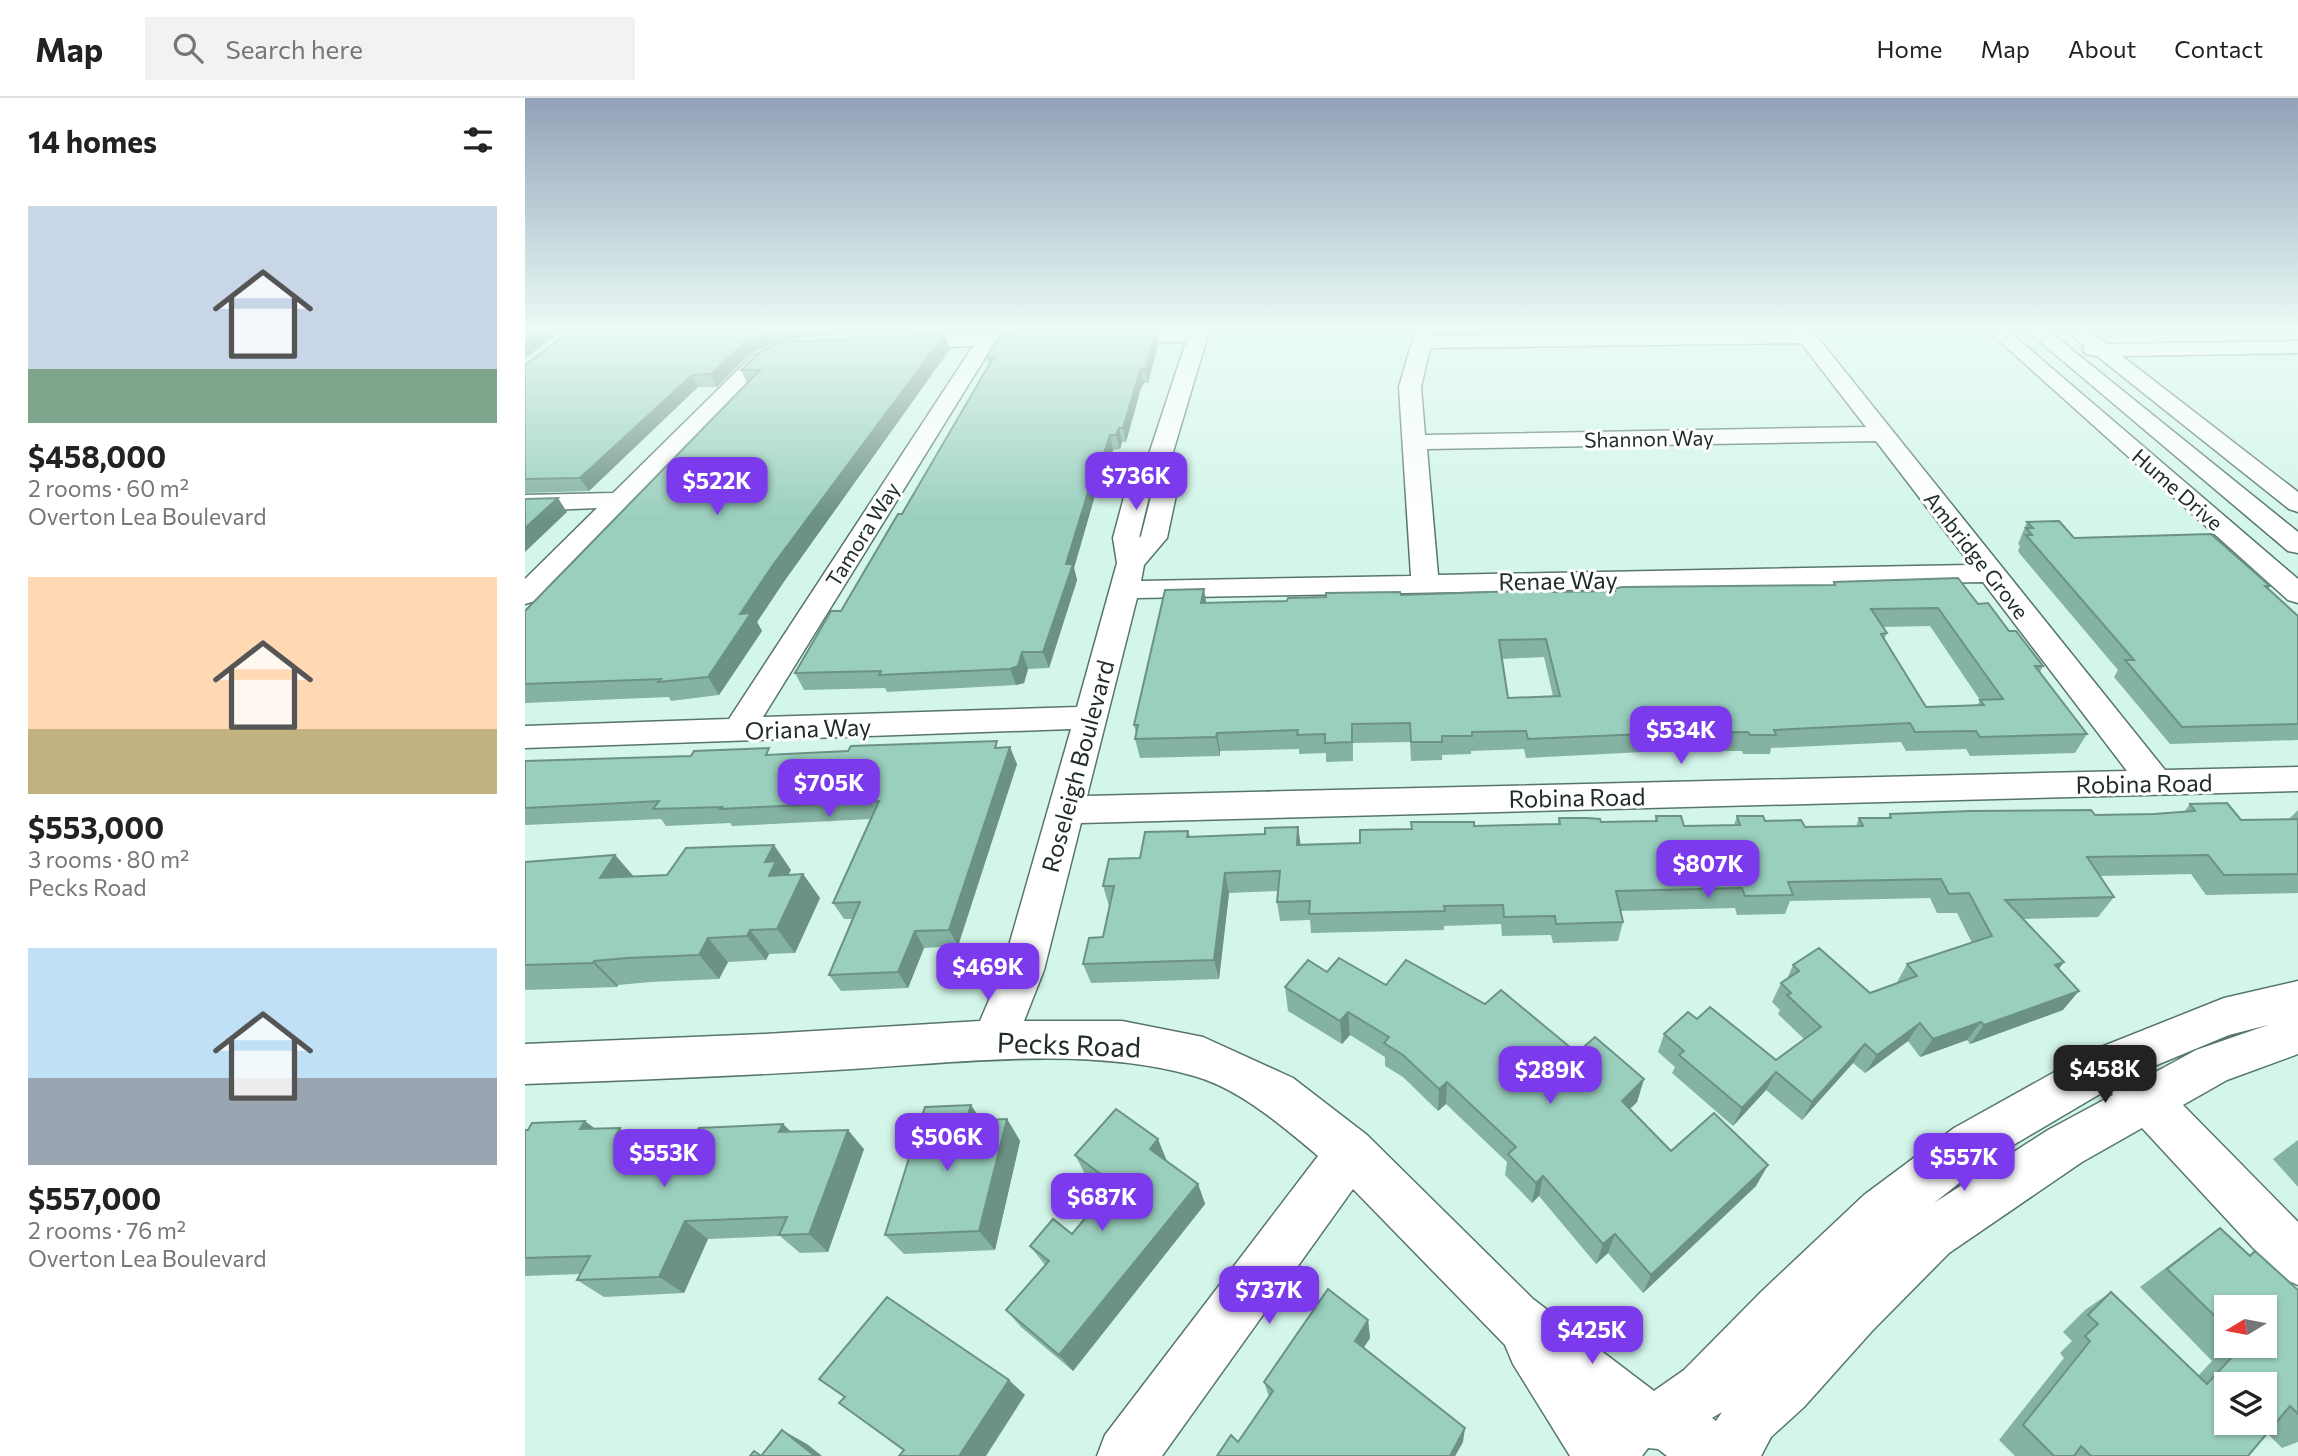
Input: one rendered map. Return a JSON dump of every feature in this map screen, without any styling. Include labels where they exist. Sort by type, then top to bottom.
[{"type":"street","points":[[525,595],[728,391]]},
{"type":"street","name":"Tamora Way","points":[[739,730],[953,391]]},
{"type":"street","name":"Roseleigh Boulevard","points":[[1005,1040],[1128,576],[1153,538],[1167,481],[1158,462],[1180,391]]},
{"type":"street","points":[[1411,391],[1425,582]]},
{"type":"street","name":"Ambridge Grove","points":[[1850,391],[2155,782]]},
{"type":"street","name":"Hume Drive","points":[[2067,391],[2298,594]]},
{"type":"street","name":"Hume Drive","points":[[2111,391],[2298,545]]},
{"type":"street","points":[[2155,391],[2298,504]]},
{"type":"street","name":"Shannon Way","points":[[1415,442],[1883,434]]},
{"type":"street","points":[[525,503],[619,500]]},
{"type":"street","name":"Renae Way","points":[[1128,576],[1425,582],[1991,573]]},
{"type":"street","name":"Oriana Way","points":[[525,737],[1090,717]]},
{"type":"street","name":"Robina Road","points":[[1065,810],[2298,779]]},
{"type":"street","points":[[1630,1438],[1704,1390],[1780,1311],[1882,1213],[1971,1144],[2112,1063],[2224,1017],[2298,999]]},
{"type":"street","points":[[1728,1456],[1751,1417],[1931,1235],[2065,1146],[2212,1065],[2298,1034]]},
{"type":"street","name":"Pecks Road","points":[[525,1064],[1005,1040],[1122,1041],[1203,1057],[1277,1093],[1350,1152],[1630,1438]]},
{"type":"street","points":[[2112,1063],[2298,1259]]},
{"type":"street","points":[[1126,1456],[1350,1152]]},
{"type":"street","points":[[1630,1438],[1682,1428],[1697,1442],[1706,1456]]},
{"type":"building","points":[[525,391],[674,391],[580,478],[525,479]]},
{"type":"building","points":[[739,391],[902,391],[773,565],[740,614],[751,613],[708,677],[658,682],[661,679],[525,684],[525,611]]},
{"type":"building","points":[[974,391],[1134,391],[1123,428],[1119,428],[1116,435],[1110,435],[1101,463],[1097,463],[1066,564],[1073,564],[1043,652],[1022,652],[1018,666],[1010,669],[879,675],[881,671],[795,673],[831,611],[841,611],[898,514],[902,514]]},
{"type":"building","points":[[558,498],[525,528],[525,499]]},
{"type":"building","points":[[2059,521],[2074,538],[2211,534],[2270,586],[2265,586],[2298,616],[2298,724],[2182,727],[2125,660],[2134,660],[2026,535],[2032,535],[2026,528],[2033,528],[2027,522]]},
{"type":"building","points":[[1958,578],[1978,604],[1988,603],[2009,631],[2016,631],[2043,666],[2035,666],[2087,734],[1980,737],[1976,731],[1915,732],[1910,723],[1774,730],[1776,735],[1750,735],[1748,732],[1668,733],[1528,739],[1526,731],[1472,732],[1472,736],[1442,736],[1442,742],[1411,742],[1410,723],[1352,724],[1352,742],[1325,743],[1325,734],[1297,735],[1298,730],[1217,733],[1216,737],[1135,739],[1138,725],[1134,725],[1165,590],[1204,589],[1201,603],[1287,601],[1288,598],[1326,597],[1326,593],[1400,592],[1401,595],[1551,590],[1615,591],[1614,589],[1622,587],[1835,585],[1834,582]],"holes":[[[1938,608],[2003,699],[1980,700],[1984,705],[1926,707],[1881,634],[1887,633],[1871,609]],[[1546,639],[1560,696],[1508,698],[1499,640]]]},
{"type":"building","points":[[997,741],[995,748],[1010,747],[949,930],[915,931],[898,972],[829,975],[860,902],[833,903],[879,801],[720,809],[722,807],[653,809],[659,801],[525,808],[525,761],[691,756],[694,751],[769,748],[766,755],[848,751],[851,746]]},
{"type":"building","points":[[2227,803],[2241,820],[2298,819],[2298,874],[2224,875],[2208,855],[2087,857],[2114,897],[2005,900],[2064,962],[2055,965],[2079,991],[1984,1025],[1981,1022],[1933,1039],[1920,1023],[1877,1055],[1865,1044],[1812,1102],[1776,1072],[1742,1108],[1679,1055],[1684,1051],[1664,1034],[1688,1012],[1697,1019],[1710,1007],[1776,1060],[1821,1027],[1787,995],[1791,993],[1781,983],[1799,971],[1793,965],[1819,948],[1870,993],[1917,976],[1907,964],[1992,936],[1969,893],[1949,894],[1941,879],[1788,882],[1793,895],[1745,896],[1742,888],[1616,891],[1623,922],[1556,924],[1555,916],[1504,917],[1503,905],[1444,906],[1445,911],[1309,914],[1310,901],[1277,902],[1280,871],[1225,873],[1214,960],[1083,964],[1089,938],[1103,937],[1114,886],[1103,886],[1109,859],[1140,858],[1145,832],[1188,831],[1187,837],[1265,834],[1265,828],[1298,827],[1297,845],[1360,843],[1360,830],[1412,829],[1411,822],[1474,822],[1474,826],[1560,824],[1559,818],[1600,819],[1601,822],[1657,821],[1656,816],[1681,816],[1684,826],[1740,825],[1737,816],[1763,816],[1765,821],[1801,820],[1805,827],[1863,826],[1859,818],[1891,818],[1890,814],[2091,810],[2095,815],[2154,814],[2195,811],[2190,804]]},
{"type":"building","points":[[774,845],[765,862],[776,861],[769,876],[803,874],[777,929],[750,930],[747,936],[708,938],[699,955],[525,965],[525,862],[615,855],[600,878],[667,875],[686,848]]},
{"type":"building","points":[[1339,958],[1386,985],[1406,960],[1485,1004],[1501,990],[1577,1053],[1595,1037],[1644,1079],[1622,1101],[1671,1151],[1714,1113],[1768,1165],[1651,1275],[1615,1234],[1603,1244],[1543,1176],[1536,1183],[1508,1154],[1516,1147],[1447,1082],[1439,1089],[1403,1055],[1384,1043],[1389,1037],[1348,1012],[1340,1021],[1285,987],[1308,960],[1327,972]]},
{"type":"building","points":[[971,1105],[966,1121],[1007,1119],[979,1231],[885,1235],[925,1107]]},
{"type":"building","points":[[1116,1109],[1158,1139],[1150,1149],[1198,1184],[1059,1355],[1006,1310],[1049,1261],[1030,1246],[1053,1219],[1072,1234],[1114,1184],[1075,1155]]},
{"type":"building","points":[[585,1121],[580,1129],[620,1128],[616,1135],[696,1132],[699,1128],[783,1124],[779,1132],[848,1130],[809,1234],[779,1235],[787,1217],[685,1221],[659,1277],[577,1280],[590,1256],[525,1258],[525,1130],[528,1130],[532,1123]]},
{"type":"building","points":[[2220,1228],[2250,1256],[2255,1251],[2298,1290],[2298,1414],[2290,1406],[2277,1421],[2277,1372],[2218,1372],[2231,1358],[2277,1358],[2277,1295],[2214,1295],[2214,1315],[2167,1269]]},
{"type":"building","points":[[1328,1289],[1368,1320],[1355,1341],[1465,1428],[1450,1456],[1217,1456],[1231,1435],[1238,1442],[1273,1391],[1264,1382]]},
{"type":"building","points":[[2111,1292],[2207,1384],[2214,1376],[2214,1435],[2266,1435],[2248,1456],[2091,1456],[2081,1446],[2074,1456],[2054,1456],[2023,1425],[2090,1341],[2085,1336],[2098,1324],[2088,1315]]},
{"type":"building","points":[[887,1297],[1009,1380],[959,1456],[899,1456],[904,1450],[839,1403],[845,1397],[819,1379]]},
{"type":"building","points":[[782,1430],[815,1456],[761,1456]]}]
